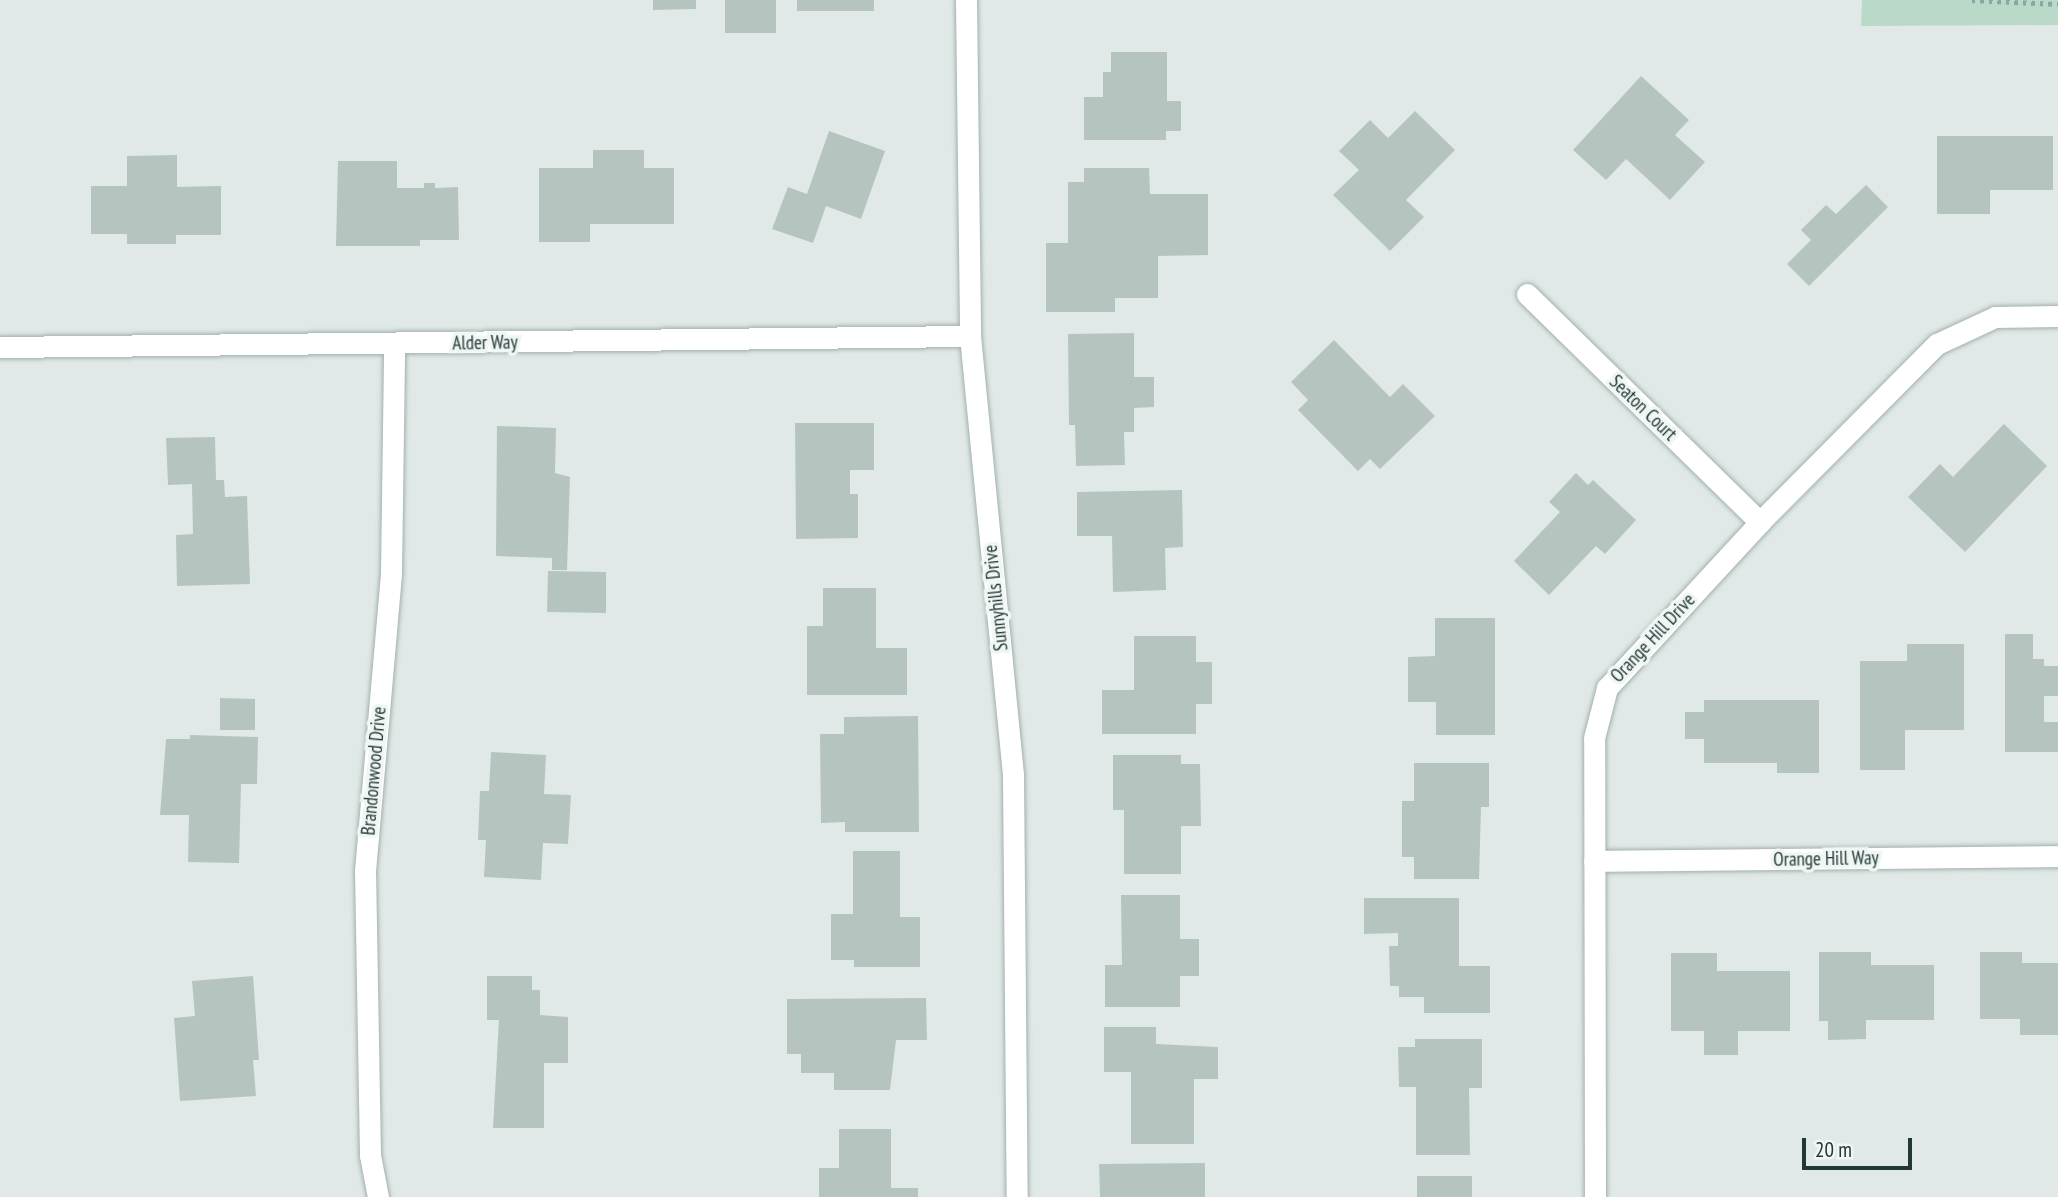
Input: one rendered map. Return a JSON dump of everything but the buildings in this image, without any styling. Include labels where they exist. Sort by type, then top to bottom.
[{"type":"street","name":"Sunnyhills Drive","points":[[966,0],[970,336],[1013,775],[1017,1197]]},
{"type":"street","name":"Seaton Court","points":[[1527,295],[1760,522]]},
{"type":"street","name":"Orange Hill Drive","points":[[1595,1197],[1594,738],[1607,688],[1760,522],[1937,344],[1995,317],[2058,316]]},
{"type":"street","name":"Alder Way","points":[[0,347],[970,336]]},
{"type":"street","name":"Brandonwood Drive","points":[[378,1197],[370,1155],[365,870],[391,572],[394,344]]},
{"type":"street","name":"Orange Hill Way","points":[[1594,861],[2058,856]]},
{"type":"path","points":[[1972,0],[2058,4]]},
{"type":"green space","points":[[1862,0],[2058,0],[2058,25],[1861,26]]}]
